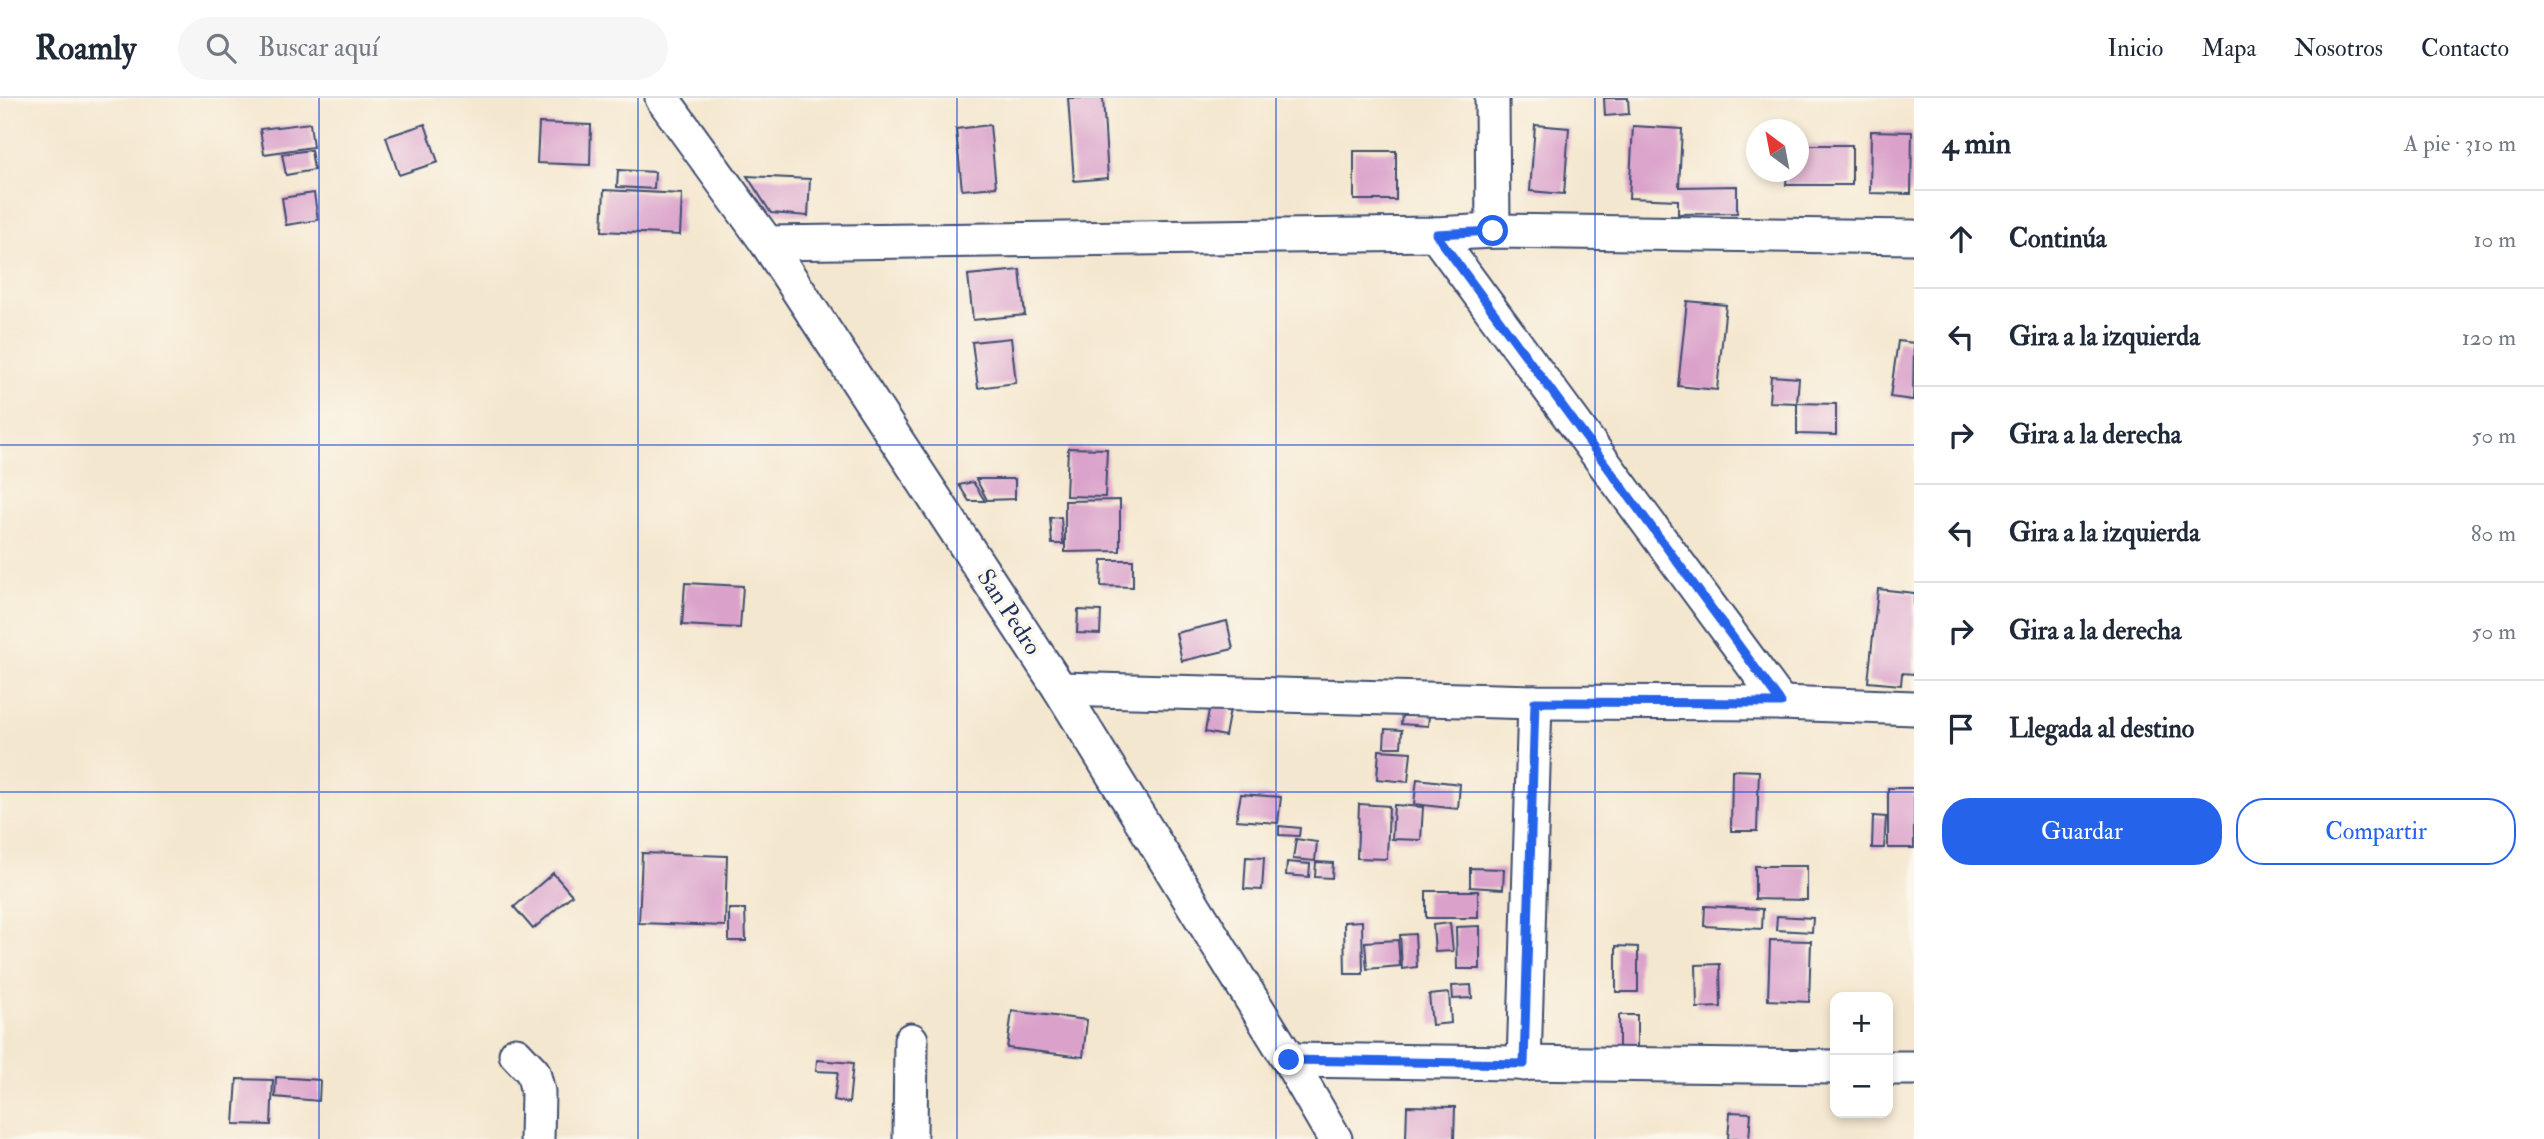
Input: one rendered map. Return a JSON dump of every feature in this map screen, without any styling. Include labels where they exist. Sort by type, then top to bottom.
[{"type":"street","name":"San Pedro","points":[[662,98],[767,243],[1060,689],[1335,1139]]},
{"type":"street","points":[[1492,98],[1493,231]]},
{"type":"street","points":[[767,243],[1493,231],[1914,237]]},
{"type":"street","points":[[1436,234],[1781,703]]},
{"type":"street","points":[[1060,689],[1535,702],[1781,703],[1914,708]]},
{"type":"street","points":[[1524,1064],[1535,702]]},
{"type":"street","points":[[910,1139],[911,1040]]},
{"type":"street","points":[[516,1054],[533,1072],[538,1093],[537,1139]]},
{"type":"street","points":[[1289,1060],[1830,1068]]},
{"type":"street","points":[[1893,1068],[1914,1068]]},
{"type":"building","points":[[1068,98],[1103,98],[1108,178],[1074,181]]},
{"type":"building","points":[[1604,98],[1628,98],[1629,114],[1605,116]]},
{"type":"building","points":[[310,123],[313,147],[264,154],[260,129]]},
{"type":"building","points":[[539,123],[591,125],[590,165],[537,163]]},
{"type":"building","points":[[425,124],[438,162],[399,175],[386,137]]},
{"type":"building","points":[[990,125],[996,187],[962,190],[956,129]]},
{"type":"building","points":[[1535,125],[1569,128],[1564,194],[1530,191]]},
{"type":"building","points":[[1633,126],[1682,129],[1679,187],[1737,186],[1737,213],[1678,214],[1678,200],[1629,198]]},
{"type":"building","points":[[1871,131],[1912,132],[1911,194],[1870,193]]},
{"type":"building","points":[[1809,145],[1852,145],[1852,185],[1786,185],[1786,182],[1809,182]]},
{"type":"building","points":[[311,150],[314,170],[286,175],[282,154]]},
{"type":"building","points":[[1354,151],[1396,151],[1396,200],[1354,200]]},
{"type":"building","points":[[618,170],[655,172],[654,189],[617,187]]},
{"type":"building","points":[[747,176],[810,179],[808,216],[771,213]]},
{"type":"building","points":[[604,190],[682,194],[680,235],[602,231]]},
{"type":"building","points":[[314,193],[318,220],[286,225],[282,198]]},
{"type":"building","points":[[1020,270],[1025,315],[973,320],[968,275]]},
{"type":"building","points":[[1687,301],[1726,305],[1717,390],[1678,386]]},
{"type":"building","points":[[1011,338],[1016,383],[978,388],[972,342]]},
{"type":"building","points":[[1898,341],[1914,343],[1913,400],[1890,397]]},
{"type":"building","points":[[1771,376],[1799,378],[1797,403],[1769,402]]},
{"type":"building","points":[[1797,403],[1836,404],[1836,435],[1797,434]]},
{"type":"building","points":[[1068,448],[1107,449],[1105,497],[1066,496]]},
{"type":"building","points":[[976,479],[1015,479],[1015,499],[987,500]]},
{"type":"building","points":[[973,482],[985,501],[969,501],[959,485]]},
{"type":"building","points":[[1120,500],[1120,551],[1065,552],[1065,501]]},
{"type":"building","points":[[1061,517],[1063,544],[1052,544],[1050,518]]},
{"type":"building","points":[[1102,560],[1133,560],[1133,587],[1101,586]]},
{"type":"building","points":[[685,583],[743,586],[740,628],[682,625]]},
{"type":"building","points":[[1878,589],[1914,593],[1914,674],[1902,673],[1901,685],[1868,682]]},
{"type":"building","points":[[1078,610],[1101,611],[1100,634],[1077,633]]},
{"type":"building","points":[[1227,621],[1233,649],[1182,661],[1176,633]]},
{"type":"building","points":[[1210,705],[1230,709],[1225,736],[1205,732]]},
{"type":"building","points":[[1402,714],[1429,716],[1428,726],[1401,724]]},
{"type":"building","points":[[1385,729],[1402,730],[1401,747],[1384,747]]},
{"type":"building","points":[[1379,750],[1411,752],[1408,782],[1377,779]]},
{"type":"building","points":[[1732,770],[1759,771],[1757,831],[1731,831]]},
{"type":"building","points":[[1417,779],[1460,784],[1458,809],[1414,804]]},
{"type":"building","points":[[1888,788],[1914,788],[1914,848],[1888,848]]},
{"type":"building","points":[[1241,794],[1281,797],[1278,823],[1236,820]]},
{"type":"building","points":[[1359,804],[1389,806],[1387,859],[1357,858]]},
{"type":"building","points":[[1394,805],[1423,807],[1421,840],[1392,839]]},
{"type":"building","points":[[1873,816],[1886,817],[1884,848],[1872,848]]},
{"type":"building","points":[[1279,826],[1300,828],[1299,836],[1279,835]]},
{"type":"building","points":[[1296,839],[1317,842],[1315,861],[1293,859]]},
{"type":"building","points":[[642,853],[727,856],[725,926],[639,923]]},
{"type":"building","points":[[1246,857],[1264,858],[1262,890],[1244,889]]},
{"type":"building","points":[[1287,862],[1310,864],[1309,877],[1286,875]]},
{"type":"building","points":[[1316,862],[1333,863],[1332,878],[1315,877]]},
{"type":"building","points":[[1755,866],[1807,866],[1807,900],[1755,899]]},
{"type":"building","points":[[1470,868],[1504,869],[1503,889],[1470,887]]},
{"type":"building","points":[[553,873],[572,895],[533,929],[514,907]]},
{"type":"building","points":[[1426,891],[1478,891],[1478,918],[1426,918]]},
{"type":"building","points":[[1705,906],[1763,909],[1762,929],[1704,926]]},
{"type":"building","points":[[729,909],[745,909],[746,941],[729,941]]},
{"type":"building","points":[[1777,916],[1813,918],[1812,932],[1776,930]]},
{"type":"building","points":[[1362,921],[1363,974],[1345,974],[1344,922]]},
{"type":"building","points":[[1450,923],[1453,951],[1435,952],[1433,925]]},
{"type":"building","points":[[1480,926],[1480,969],[1457,969],[1456,927]]},
{"type":"building","points":[[1415,934],[1417,967],[1402,969],[1400,935]]},
{"type":"building","points":[[1398,940],[1400,966],[1367,969],[1365,942]]},
{"type":"building","points":[[1770,940],[1811,941],[1809,1002],[1768,1000]]},
{"type":"building","points":[[1616,946],[1638,947],[1638,992],[1616,992]]},
{"type":"building","points":[[1720,964],[1721,1007],[1697,1008],[1696,965]]},
{"type":"building","points":[[1471,985],[1472,998],[1453,999],[1452,986]]},
{"type":"building","points":[[1449,993],[1451,1023],[1432,1025],[1429,995]]},
{"type":"building","points":[[1012,1011],[1087,1020],[1083,1057],[1007,1048]]},
{"type":"building","points":[[1619,1015],[1637,1015],[1637,1049],[1619,1049]]},
{"type":"building","points":[[817,1060],[853,1063],[849,1103],[834,1100],[838,1072],[816,1071]]},
{"type":"building","points":[[276,1077],[320,1080],[319,1101],[275,1097]]},
{"type":"building","points":[[237,1079],[273,1080],[271,1125],[234,1124]]},
{"type":"building","points":[[1407,1106],[1455,1107],[1454,1139],[1406,1139]]},
{"type":"building","points":[[1730,1112],[1751,1113],[1749,1139],[1728,1139]]},
{"type":"route","points":[[1289,1060],[1524,1064],[1535,702],[1781,703],[1436,234],[1493,231]]}]
